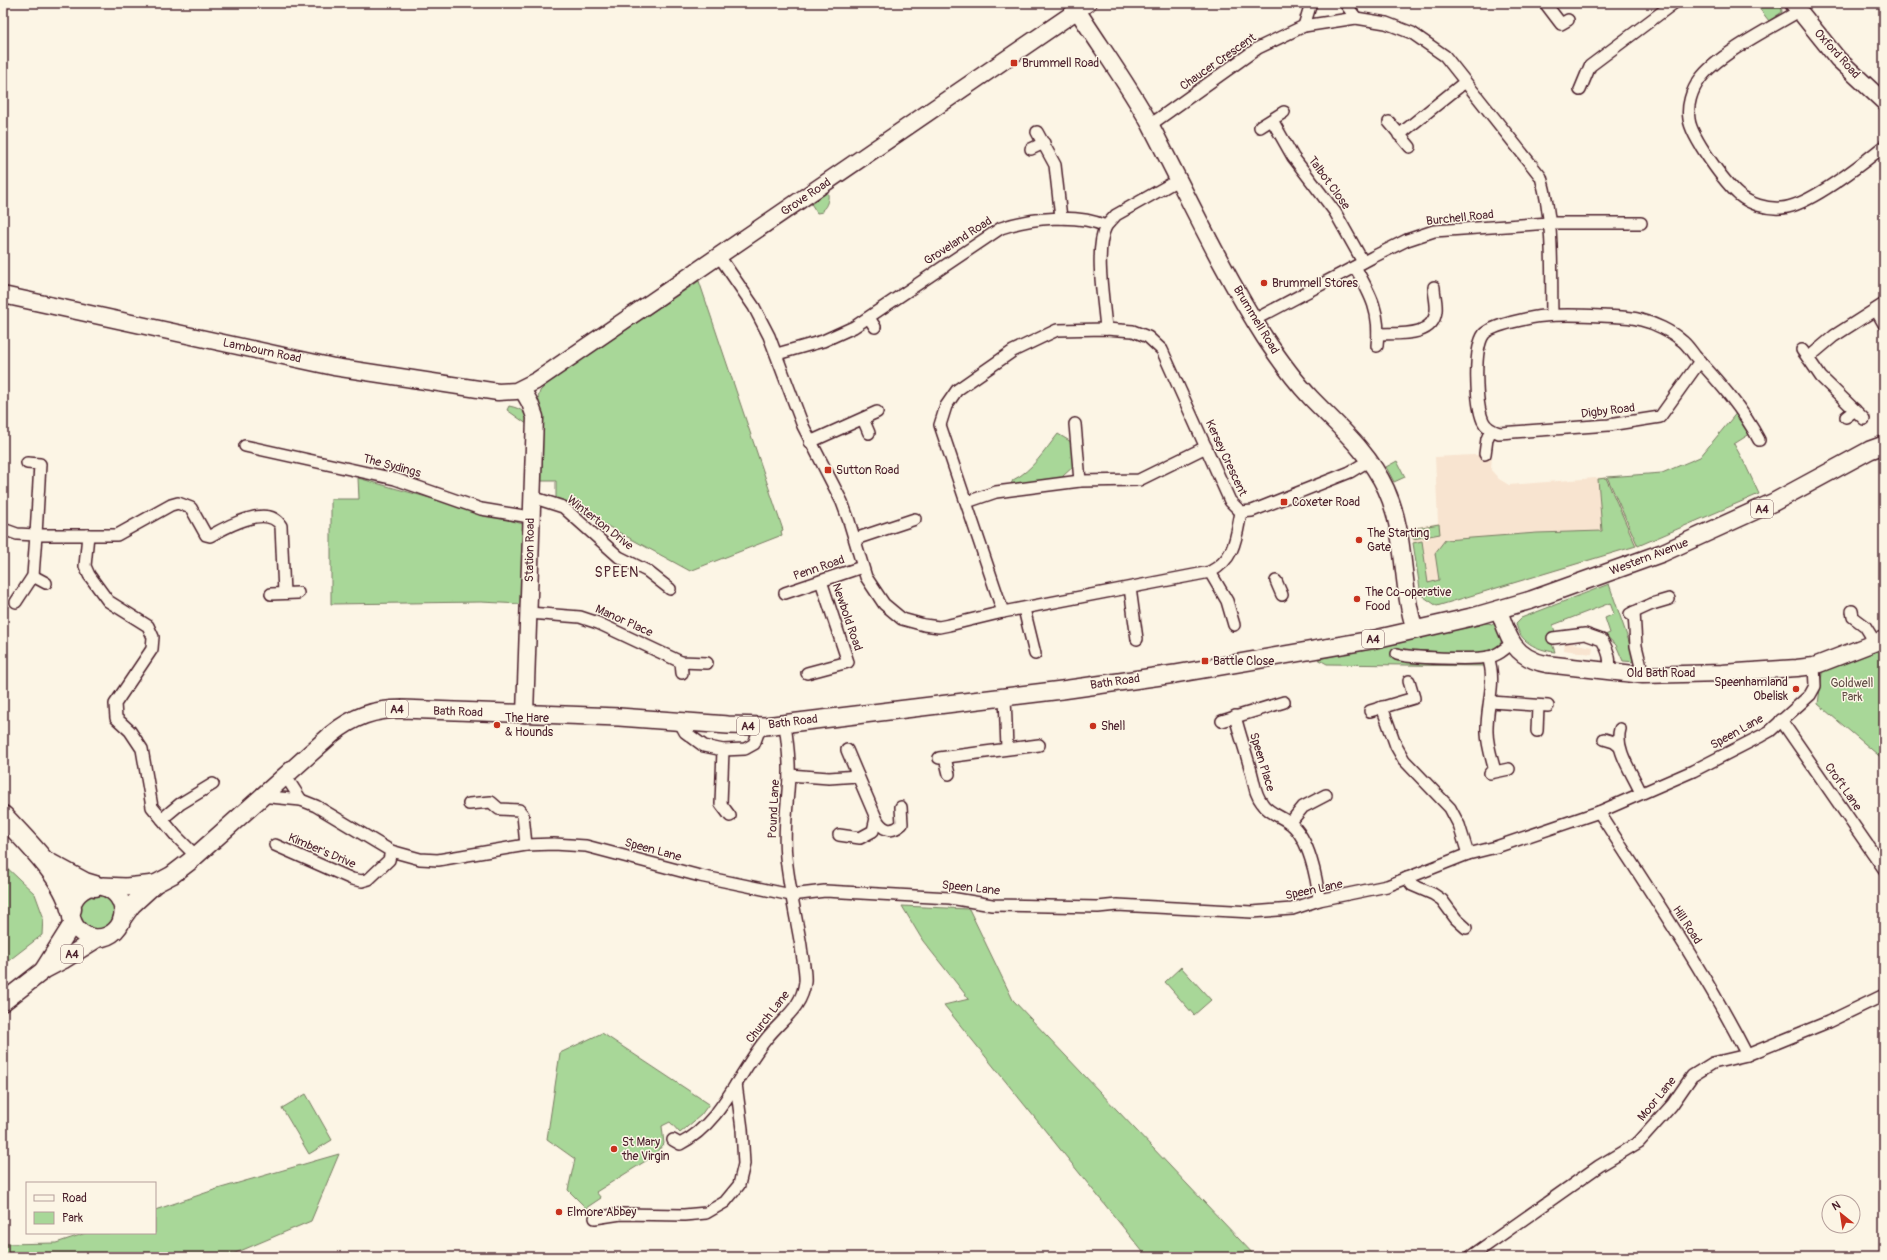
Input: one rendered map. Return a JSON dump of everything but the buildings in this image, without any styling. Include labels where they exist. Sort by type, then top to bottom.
[{"type":"highway","points":[[3,816],[44,861],[64,890],[72,916]]},
{"type":"highway","points":[[44,861],[85,883],[99,886]]},
{"type":"main road","name":"Western Avenue","points":[[1415,630],[1499,610],[1599,576],[1711,532],[1774,502],[1877,448],[1884,438]]},
{"type":"main road","name":"Bath Road","points":[[122,919],[132,905],[155,884],[172,875],[196,856],[260,796],[342,726],[357,717],[373,711],[391,709],[619,717],[765,726],[1005,697],[1206,669],[1371,640],[1415,630]]},
{"type":"main road","name":"Bath Road","points":[[99,886],[126,888],[155,884]]},
{"type":"main road","points":[[99,886],[113,891],[120,899],[123,909],[122,919],[113,932],[98,938],[84,934],[72,916],[75,898],[79,893],[86,888],[99,886]]},
{"type":"main road","name":"A4","points":[[44,970],[72,916]]},
{"type":"main road","name":"A4","points":[[3,1002],[44,970],[98,938]]},
{"type":"street","points":[[1304,26],[1311,3]]},
{"type":"street","points":[[1345,3],[1356,18]]},
{"type":"street","points":[[1545,3],[1561,24],[1568,20]]},
{"type":"street","points":[[1580,90],[1590,66],[1674,3]]},
{"type":"street","name":"Brummell Road","points":[[1083,7],[1150,125],[1254,320],[1298,383],[1370,460],[1387,490],[1400,527],[1404,570],[1415,630]]},
{"type":"street","name":"Grove Road","points":[[522,389],[536,382],[1083,7]]},
{"type":"street","points":[[1796,7],[1718,60],[1699,80],[1689,100],[1689,120],[1696,140],[1738,194],[1761,207],[1782,208],[1804,201],[1830,186],[1884,146]]},
{"type":"street","name":"Oxford Road","points":[[1796,7],[1838,59],[1884,102]]},
{"type":"street","name":"Chaucer Crescent","points":[[1150,125],[1258,48],[1304,26],[1356,18],[1386,23],[1412,32],[1445,56],[1541,177],[1547,200],[1550,223]]},
{"type":"street","points":[[1399,134],[1465,82]]},
{"type":"street","points":[[1260,127],[1284,112]]},
{"type":"street","name":"Talbot Close","points":[[1272,120],[1293,157],[1335,212],[1359,264],[1378,318],[1377,346]]},
{"type":"street","points":[[1389,122],[1410,147]]},
{"type":"street","points":[[1037,132],[1055,165],[1062,218]]},
{"type":"street","points":[[1031,149],[1044,143]]},
{"type":"street","points":[[1106,329],[1100,240],[1106,226],[1116,214],[1178,180]]},
{"type":"street","name":"Groveland Road","points":[[777,354],[836,336],[872,322],[992,232],[1009,225],[1062,218],[1090,219],[1106,226]]},
{"type":"street","points":[[1550,223],[1552,315]]},
{"type":"street","name":"Burchell Road","points":[[1254,320],[1407,240],[1434,231],[1550,223],[1642,223]]},
{"type":"street","points":[[719,256],[754,307],[777,354],[810,442],[842,502],[855,539],[862,567],[872,587],[884,604],[902,619],[913,623],[939,627],[1003,612]]},
{"type":"street","points":[[1378,334],[1421,332],[1428,328],[1436,312],[1434,286]]},
{"type":"street","name":"Lambourn Road","points":[[3,295],[334,367],[498,392],[522,389]]},
{"type":"street","points":[[1864,419],[1821,376],[1805,354],[1880,307],[1884,324]]},
{"type":"street","points":[[1485,454],[1487,439],[1491,430],[1483,422],[1477,377],[1480,344],[1484,334],[1495,328],[1537,316],[1552,315],[1627,317],[1642,320],[1682,340],[1734,402],[1752,426],[1759,440]]},
{"type":"street","name":"Kersey Crescent","points":[[1106,329],[1139,333],[1158,345],[1162,350],[1230,501],[1234,507],[1241,512],[1232,550],[1220,567],[1210,572],[1003,612],[968,502],[940,425],[946,406],[957,390],[1013,351],[1057,330],[1106,329]]},
{"type":"street","name":"Digby Road","points":[[1491,430],[1499,433],[1548,430],[1609,425],[1660,417],[1700,361]]},
{"type":"street","name":"Station Road","points":[[522,389],[530,403],[534,417],[525,714]]},
{"type":"street","points":[[1846,417],[1855,410]]},
{"type":"street","points":[[810,442],[877,412]]},
{"type":"street","points":[[863,419],[869,433]]},
{"type":"street","points":[[1075,424],[1080,481]]},
{"type":"street","name":"The Sydings","points":[[245,446],[395,479],[481,509],[530,517]]},
{"type":"street","points":[[968,502],[996,492],[1080,481],[1139,480],[1206,446]]},
{"type":"street","points":[[1241,512],[1252,511],[1330,481],[1350,472],[1370,460]]},
{"type":"street","points":[[16,602],[33,576],[36,535],[45,464],[27,463]]},
{"type":"street","name":"Winterton Drive","points":[[532,497],[563,507],[619,557],[647,571],[670,589]]},
{"type":"street","points":[[3,529],[17,534],[117,535],[178,503],[191,508],[206,535],[210,536],[236,522],[248,519],[270,517],[278,520],[281,526],[284,593]]},
{"type":"street","points":[[855,539],[915,519]]},
{"type":"street","points":[[88,535],[85,566],[90,575],[108,601],[148,626],[153,637],[152,649],[115,704],[116,718],[130,731],[142,749],[152,808],[180,841],[196,856]]},
{"type":"street","name":"Penn Road","points":[[785,593],[862,567]]},
{"type":"street","points":[[1210,572],[1228,601],[1234,625]]},
{"type":"street","points":[[33,576],[46,583]]},
{"type":"street","name":"Newbold Road","points":[[807,673],[848,662],[821,581]]},
{"type":"street","points":[[1276,581],[1282,594]]},
{"type":"street","points":[[1130,588],[1138,639]]},
{"type":"street","points":[[271,594],[298,593]]},
{"type":"street","points":[[1643,675],[1636,646],[1632,613],[1652,604],[1669,599]]},
{"type":"street","points":[[1024,609],[1035,654]]},
{"type":"street","name":"Old Bath Road","points":[[1499,610],[1512,643],[1524,656],[1536,662],[1608,672],[1643,675],[1722,673],[1814,666],[1880,641]]},
{"type":"street","points":[[1852,612],[1853,617],[1865,626],[1880,641]]},
{"type":"street","name":"Manor Place","points":[[529,613],[580,616],[598,623],[682,667],[707,664]]},
{"type":"street","points":[[1553,638],[1585,634],[1602,640],[1610,655],[1611,664],[1608,672]]},
{"type":"street","points":[[1397,654],[1470,658],[1488,657],[1502,651],[1512,643]]},
{"type":"street","points":[[1488,657],[1491,666],[1491,702],[1487,732],[1492,772],[1509,769]]},
{"type":"street","name":"Speen Lane","points":[[260,796],[301,800],[316,806],[392,851],[420,859],[438,860],[526,845],[554,844],[586,846],[700,876],[791,895],[825,892],[943,898],[992,905],[1117,905],[1252,912],[1292,909],[1319,900],[1373,889],[1407,878],[1468,854],[1599,812],[1693,770],[1770,731],[1810,695],[1815,686],[1814,666]]},
{"type":"street","points":[[1370,711],[1414,698],[1409,681]]},
{"type":"street","points":[[1005,697],[1007,748]]},
{"type":"street","points":[[1222,721],[1235,716],[1273,709],[1284,702]]},
{"type":"street","points":[[1491,702],[1543,706],[1537,731]]},
{"type":"street","points":[[1382,707],[1396,746],[1404,760],[1450,808],[1459,825],[1468,854]]},
{"type":"street","name":"Speen Place","points":[[1235,716],[1240,740],[1252,775],[1254,791],[1263,805],[1296,829],[1305,846],[1317,883],[1319,900]]},
{"type":"street","name":"Croft Lane","points":[[1781,720],[1884,869]]},
{"type":"street","points":[[679,721],[685,732],[704,746],[723,750],[745,749],[754,744],[758,733],[765,726]]},
{"type":"street","name":"Pound Lane","points":[[785,724],[789,775],[786,847],[791,895]]},
{"type":"street","points":[[1620,729],[1618,738],[1619,746],[1641,793]]},
{"type":"street","points":[[1604,739],[1614,742],[1619,746]]},
{"type":"street","points":[[949,774],[942,758],[1007,748],[1039,745]]},
{"type":"street","points":[[723,750],[721,804],[730,816]]},
{"type":"street","points":[[847,750],[880,826],[888,830],[896,828],[902,824],[901,807]]},
{"type":"street","points":[[285,775],[301,800]]},
{"type":"street","points":[[789,775],[829,778],[858,776]]},
{"type":"street","points":[[162,819],[180,804],[213,784]]},
{"type":"street","points":[[1290,824],[1303,807],[1319,795]]},
{"type":"street","points":[[469,804],[491,802],[499,809],[519,810],[523,815],[526,845]]},
{"type":"street","name":"Hill Road","points":[[1599,812],[1695,962],[1726,1014],[1747,1055]]},
{"type":"street","points":[[839,834],[860,838],[873,831],[876,818]]},
{"type":"street","name":"Kimber's Drive","points":[[275,846],[363,885],[389,860],[392,851]]},
{"type":"street","points":[[1407,878],[1412,885],[1433,894],[1442,900],[1456,919],[1466,928]]},
{"type":"street","name":"Church Lane","points":[[673,1140],[680,1144],[689,1140],[707,1124],[767,1037],[792,1012],[802,994],[805,981],[802,954],[791,895]]},
{"type":"street","name":"Moor Lane","points":[[1470,1257],[1600,1166],[1639,1142],[1672,1106],[1692,1076],[1713,1063],[1747,1055],[1828,1022],[1884,995]]},
{"type":"street","points":[[595,1218],[621,1214],[684,1215],[706,1213],[725,1202],[739,1185],[744,1164],[742,1129],[736,1084]]},
{"type":"shaded area","points":[[1492,454],[1491,470],[1499,479],[1509,485],[1607,477],[1638,546],[1437,606],[1421,595],[1411,528],[1438,523],[1435,457]]},
{"type":"shaded area","points":[[1565,642],[1593,647],[1592,654],[1564,650]]},
{"type":"green space","points":[[1755,3],[1781,3],[1782,12],[1769,21]]},
{"type":"green space","points":[[827,191],[827,204],[822,210],[823,212],[817,213],[810,202]]},
{"type":"green space","points":[[699,281],[783,530],[781,531],[782,535],[690,571],[556,498],[556,481],[536,481],[538,398],[540,391],[550,381]]},
{"type":"green space","points":[[509,406],[521,410],[531,427],[507,410]]},
{"type":"green space","points":[[1738,411],[1753,432],[1734,444],[1759,494],[1638,546],[1607,477],[1662,473],[1700,457]]},
{"type":"green space","points":[[1058,434],[1073,443],[1075,465],[1063,476],[1063,480],[1011,484],[1013,480],[1032,466]]},
{"type":"green space","points":[[1397,461],[1405,477],[1394,482],[1386,467]]},
{"type":"green space","points":[[358,478],[523,524],[521,604],[481,602],[331,604],[331,499],[359,499]]},
{"type":"green space","points":[[1606,478],[1636,546],[1437,606],[1421,595],[1413,543],[1422,541],[1428,583],[1439,580],[1435,553],[1445,540],[1537,533],[1602,531],[1598,479]]},
{"type":"green space","points":[[1439,524],[1440,534],[1413,539],[1411,529]]},
{"type":"green space","points":[[1609,584],[1636,662],[1623,661],[1616,645],[1605,635],[1610,633],[1605,618],[1614,614],[1610,603],[1553,625],[1556,636],[1550,638],[1555,652],[1530,644],[1518,630],[1516,623],[1521,618]]},
{"type":"green space","points":[[1486,623],[1496,625],[1501,629],[1502,635],[1498,648],[1485,666],[1327,664],[1318,659]]},
{"type":"green space","name":"Goldwell Park","points":[[1884,643],[1884,760],[1818,704],[1823,666]]},
{"type":"green space","points":[[3,864],[35,894],[43,916],[42,935],[3,965]]},
{"type":"green space","points":[[99,894],[109,899],[113,905],[113,919],[109,925],[103,929],[93,930],[83,925],[79,919],[78,909],[83,899],[89,895]]},
{"type":"green space","points":[[902,906],[969,909],[1013,1000],[1256,1257],[1147,1257],[944,1005],[969,999],[923,941]]},
{"type":"green space","points":[[1181,967],[1211,1000],[1194,1015],[1165,982]]},
{"type":"green space","points":[[602,1033],[709,1104],[701,1115],[680,1133],[670,1122],[662,1126],[664,1144],[652,1157],[596,1192],[601,1198],[586,1208],[568,1190],[575,1159],[547,1139],[560,1053]]},
{"type":"green space","points":[[306,1094],[332,1140],[309,1154],[282,1108]]},
{"type":"green space","points":[[339,1154],[311,1221],[226,1257],[3,1257],[3,1244],[56,1243],[83,1234],[156,1234],[156,1210],[214,1190]]},
{"type":"place","name":"Brummell Road","points":[[1014,63]]},
{"type":"place","name":"Brummell Stores","points":[[1264,283]]},
{"type":"place","name":"Sutton Road","points":[[828,470]]},
{"type":"place","name":"Coxeter Road","points":[[1284,502]]},
{"type":"place","name":"The Starting Gate","points":[[1359,540]]},
{"type":"place","name":"The Co-operative Food","points":[[1357,599]]},
{"type":"place","name":"Battle Close","points":[[1205,661]]},
{"type":"place","name":"Speenhamland Obelisk","points":[[1796,689]]},
{"type":"place","name":"The Hare & Hounds","points":[[497,725]]},
{"type":"place","name":"Shell","points":[[1093,726]]},
{"type":"place","name":"St Mary the Virgin","points":[[614,1149]]},
{"type":"place","name":"Elmore Abbey","points":[[559,1212]]},
{"type":"district","name":"SPEEN","points":[[617,572]]}]
